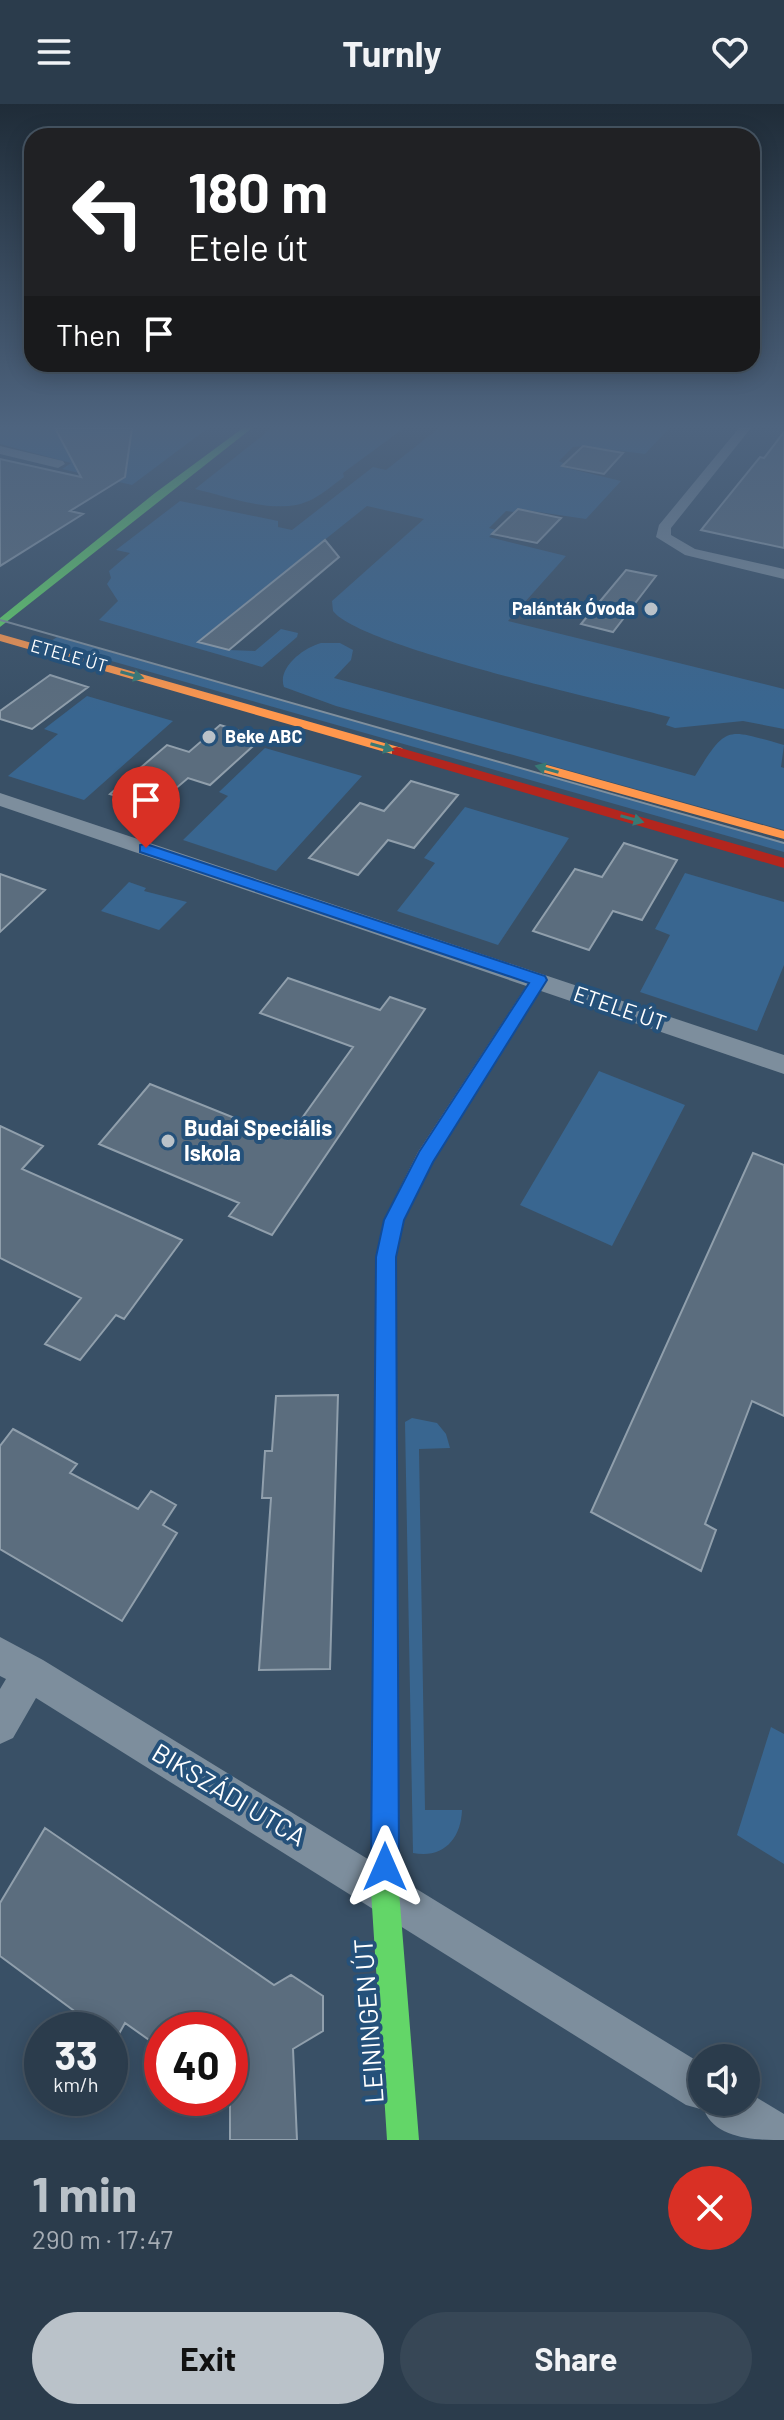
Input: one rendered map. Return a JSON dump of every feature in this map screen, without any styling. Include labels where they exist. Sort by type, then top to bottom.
[{"type":"main road","points":[[44,564],[97,523]]},
{"type":"main road","points":[[4,617],[123,523]]},
{"type":"main road","name":"ETELE ÚT","points":[[4,617],[33,620]]},
{"type":"main road","name":"ETELE ÚT","points":[[0,637],[784,863]]},
{"type":"main road","points":[[530,764],[784,835]]},
{"type":"main road","name":"LEININGEN ÚT","points":[[403,2140],[385,1891],[386,1257],[394,1220],[425,1157],[539,980]]},
{"type":"street","points":[[668,523],[663,537],[690,552],[784,574]]},
{"type":"street","name":"ETELE ÚT","points":[[0,799],[784,1065]]},
{"type":"street","points":[[0,1725],[15,1664]]},
{"type":"street","name":"BIKSZÁDI UTCA","points":[[15,1664],[688,2080]]},
{"type":"street","points":[[745,2116],[783,2140]]},
{"type":"shaded area","points":[[151,523],[278,523],[278,527],[292,530],[301,523],[346,523],[198,641],[229,650],[255,651],[281,629],[298,633],[262,667],[99,620],[118,601],[107,584],[111,578],[109,571],[130,553],[116,550]]},
{"type":"shaded area","points":[[419,523],[494,523],[489,528],[496,530],[489,537],[566,556],[508,621],[784,689],[784,729],[743,721],[675,728],[666,725],[670,717],[490,672],[389,641],[353,625],[333,611],[332,601]]},
{"type":"shaded area","points":[[57,637],[784,842],[784,852],[48,643]]},
{"type":"shaded area","points":[[321,643],[340,643],[353,650],[351,660],[334,678],[695,776],[714,747],[730,735],[750,736],[784,745],[781,767],[784,768],[784,830],[336,706],[284,687],[284,673],[293,660]]},
{"type":"shaded area","points":[[87,696],[173,721],[84,800],[8,776],[58,734],[44,729]]},
{"type":"shaded area","points":[[265,748],[362,776],[276,871],[183,840],[228,796],[219,792]]},
{"type":"shaded area","points":[[465,807],[569,838],[498,945],[397,911],[435,863],[424,858]]},
{"type":"shaded area","points":[[685,873],[784,902],[784,965],[757,1031],[640,992],[670,935],[655,929]]},
{"type":"shaded area","points":[[129,882],[146,888],[144,891],[187,902],[159,930],[101,911]]},
{"type":"shaded area","points":[[599,1071],[685,1105],[612,1246],[520,1205]]},
{"type":"shaded area","points":[[412,1418],[437,1423],[446,1434],[450,1448],[419,1449],[425,1810],[462,1810],[458,1830],[448,1845],[424,1854],[413,1853],[405,1422]]},
{"type":"shaded area","points":[[771,1727],[784,1734],[784,1864],[737,1835]]},
{"type":"building","points":[[0,523],[69,523],[0,566]]},
{"type":"building","points":[[503,523],[556,523],[537,543],[492,534]]},
{"type":"building","points":[[707,523],[784,523],[784,548],[701,530]]},
{"type":"building","points":[[325,540],[339,557],[229,650],[198,642]]},
{"type":"building","points":[[626,570],[656,576],[613,632],[581,624]]},
{"type":"building","points":[[50,675],[88,687],[32,729],[0,719],[0,711]]},
{"type":"building","points":[[220,725],[262,738],[210,785],[188,778],[153,808],[110,794],[167,745],[189,752]]},
{"type":"building","points":[[411,781],[458,795],[414,848],[388,840],[358,875],[309,858],[360,803],[384,811]]},
{"type":"building","points":[[624,843],[677,860],[642,920],[613,911],[589,950],[533,931],[575,869],[602,877]]},
{"type":"building","points":[[0,874],[45,890],[0,932]]},
{"type":"building","points":[[288,978],[380,1010],[390,997],[425,1009],[272,1235],[229,1216],[239,1203],[99,1144],[150,1084],[287,1139],[353,1047],[260,1013]]},
{"type":"building","points":[[0,1126],[43,1146],[22,1169],[182,1240],[124,1319],[116,1315],[80,1360],[45,1344],[81,1298],[0,1258]]},
{"type":"building","points":[[753,1153],[784,1165],[784,1416],[752,1401],[705,1524],[716,1530],[701,1571],[591,1512]]},
{"type":"building","points":[[338,1395],[330,1669],[259,1670],[271,1498],[262,1498],[265,1451],[272,1451],[276,1396]]},
{"type":"building","points":[[13,1429],[77,1464],[70,1473],[138,1509],[151,1491],[176,1505],[163,1525],[177,1533],[122,1621],[0,1549],[0,1446]]},
{"type":"building","points":[[45,1828],[274,1985],[291,1975],[323,1996],[323,2031],[293,2049],[297,2140],[230,2140],[230,2116],[248,2116],[248,2012],[144,2012],[144,2036],[128,2025],[128,2012],[76,2012],[0,1956],[0,1903]]},
{"type":"tram line","points":[[0,620],[784,843]]},
{"type":"traffic: fast","points":[[0,624],[124,523]]},
{"type":"traffic: fast","points":[[386,1548],[385,1891],[403,2140]]},
{"type":"traffic: slow","points":[[0,637],[397,751]]},
{"type":"traffic: slow","points":[[547,769],[784,835]]},
{"type":"traffic: slow","points":[[386,1548],[386,1257],[394,1220],[425,1157],[539,980]]},
{"type":"traffic: jam","points":[[397,751],[784,863]]},
{"type":"place","name":"Palánták Óvoda","points":[[651,609]]},
{"type":"place","name":"Beke ABC","points":[[209,737]]},
{"type":"place","name":"Budai Speciális Iskola","points":[[168,1141]]},
{"type":"route","points":[[146,848],[539,980],[425,1157],[394,1220],[386,1257],[385,1867]]}]
